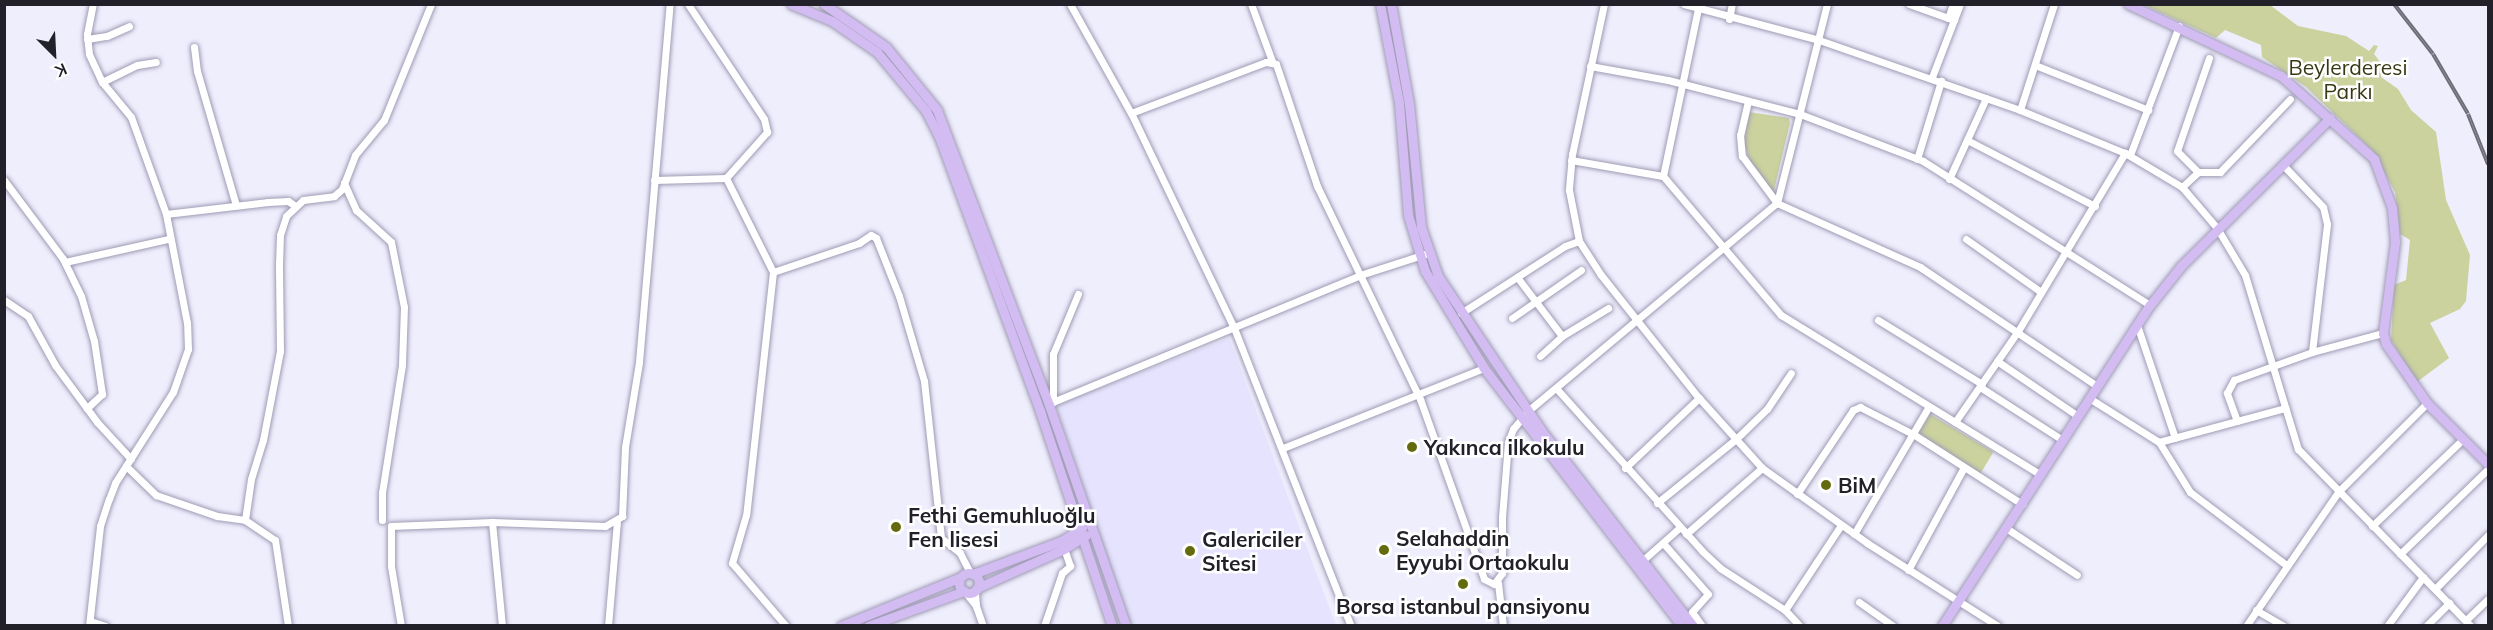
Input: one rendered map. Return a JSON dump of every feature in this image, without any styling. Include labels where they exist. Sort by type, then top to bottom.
[{"type":"main road","points":[[791,4],[832,21],[877,52],[926,111],[940,139],[1040,411],[1112,626]]},
{"type":"main road","points":[[824,4],[886,47],[937,110],[1052,403],[1091,528],[1126,626]]},
{"type":"main road","points":[[1380,4],[1399,103],[1408,215],[1436,292],[1484,368],[1525,414],[1693,626]]},
{"type":"main road","points":[[1392,4],[1411,115],[1423,255],[1525,414],[1682,626]]},
{"type":"main road","points":[[2128,4],[2180,26],[2281,76],[2374,159],[2392,208],[2395,242],[2383,333],[2391,354],[2427,403],[2488,464]]},
{"type":"main road","points":[[1942,626],[2041,475],[2061,439],[2150,305],[2217,228],[2284,166],[2330,118]]},
{"type":"main road","points":[[868,626],[971,590],[1063,545],[1079,533],[1091,528]]},
{"type":"main road","points":[[841,626],[967,575],[1063,545]]},
{"type":"main road","points":[[967,575],[959,583],[971,590]]},
{"type":"main road","points":[[967,575],[978,578],[971,590]]},
{"type":"street","points":[[93,4],[87,39],[89,54],[102,82],[131,117],[166,214],[168,239],[182,291],[188,349],[173,392],[115,483],[100,526],[89,623],[105,626]]},
{"type":"street","points":[[166,214],[288,201],[294,205],[334,196],[344,183],[355,155],[384,120],[431,4]]},
{"type":"street","points":[[608,626],[617,522],[623,511],[625,447],[639,363],[670,4]]},
{"type":"street","points":[[654,180],[726,178],[764,138],[767,126],[688,4]]},
{"type":"street","points":[[1070,4],[1131,113],[1234,328],[1351,626]]},
{"type":"street","points":[[1251,4],[1272,61],[1281,72],[1317,186],[1418,395],[1484,579],[1498,582]]},
{"type":"street","points":[[1604,4],[1571,160],[1569,190],[1579,241],[1637,320],[1700,398],[1762,468],[1854,534],[1998,626]]},
{"type":"street","points":[[1684,4],[1729,20],[1819,40],[1932,77],[2128,154],[2182,187],[2217,228],[2245,275],[2271,367],[2298,449],[2468,623],[2488,599]]},
{"type":"street","points":[[1729,20],[1732,4]]},
{"type":"street","points":[[1503,626],[1498,582],[1502,573],[1508,442],[1525,414],[1777,203],[1827,4]]},
{"type":"street","points":[[1909,4],[1951,19]]},
{"type":"street","points":[[1932,77],[1951,19],[1953,4]]},
{"type":"street","points":[[1951,19],[1960,4]]},
{"type":"street","points":[[2020,110],[2054,4]]},
{"type":"street","points":[[1663,176],[1698,8]]},
{"type":"street","points":[[87,39],[107,36],[129,26]]},
{"type":"street","points":[[1955,422],[2018,331],[2128,154],[2148,110],[2180,26]]},
{"type":"street","points":[[194,47],[197,71],[236,205]]},
{"type":"street","points":[[2198,172],[2177,151],[2209,58]]},
{"type":"street","points":[[1131,113],[1272,61]]},
{"type":"street","points":[[102,82],[137,65],[156,62]]},
{"type":"street","points":[[2035,65],[2148,110]]},
{"type":"street","points":[[1590,66],[1683,84],[1800,114],[1917,159],[2067,250],[2150,305]]},
{"type":"street","points":[[1917,159],[1941,81]]},
{"type":"street","points":[[1949,179],[1986,98]]},
{"type":"street","points":[[2182,187],[2198,172],[2220,172],[2290,99]]},
{"type":"street","points":[[1748,100],[1740,147],[1747,165],[1777,203],[1910,262],[2018,331],[2097,386]]},
{"type":"street","points":[[1967,140],[2095,206]]},
{"type":"street","points":[[1571,160],[1663,176],[1781,315],[2041,475]]},
{"type":"street","points":[[2284,166],[2323,207],[2327,224],[2312,352]]},
{"type":"street","points":[[726,178],[773,272],[746,515],[732,563],[786,626]]},
{"type":"street","points":[[4,180],[65,262],[81,296],[97,362],[102,394],[87,408]]},
{"type":"street","points":[[344,183],[356,210],[391,242],[404,307],[402,365],[381,492],[382,520]]},
{"type":"street","points":[[245,520],[251,479],[263,440],[280,351],[280,235],[294,205]]},
{"type":"street","points":[[773,272],[859,243],[871,235],[876,238],[899,296],[924,381],[941,538],[963,560],[967,575]]},
{"type":"street","points":[[65,262],[168,239]]},
{"type":"street","points":[[1966,239],[2041,291]]},
{"type":"street","points":[[1461,313],[1579,241]]},
{"type":"street","points":[[1040,411],[1052,403],[1360,275],[1423,255]]},
{"type":"street","points":[[1512,318],[1533,301],[1581,270]]},
{"type":"street","points":[[1517,277],[1533,301],[1562,336]]},
{"type":"street","points":[[1052,403],[1053,354],[1078,294]]},
{"type":"street","points":[[4,300],[28,316],[55,365],[87,408],[131,459]]},
{"type":"street","points":[[1540,356],[1562,336],[1608,308]]},
{"type":"street","points":[[1878,320],[2061,439]]},
{"type":"street","points":[[2137,325],[2175,438]]},
{"type":"street","points":[[2237,421],[2228,393],[2234,380],[2312,352],[2383,333]]},
{"type":"street","points":[[1997,362],[2078,416]]},
{"type":"street","points":[[1283,448],[1484,368]]},
{"type":"street","points":[[1657,503],[1736,439],[1767,409],[1791,374]]},
{"type":"street","points":[[1556,388],[1679,528],[1720,568],[1785,610],[1800,626]]},
{"type":"street","points":[[1625,468],[1700,398]]},
{"type":"street","points":[[2089,398],[2159,441],[2190,492],[2286,565]]},
{"type":"street","points":[[2246,626],[2338,492],[2427,403]]},
{"type":"street","points":[[1854,534],[1929,406]]},
{"type":"street","points":[[1797,494],[1857,408],[1864,407],[1913,434],[1963,469],[2022,504]]},
{"type":"street","points":[[2159,441],[2284,408]]},
{"type":"street","points":[[2372,526],[2463,439]]},
{"type":"street","points":[[126,466],[156,495],[218,516],[245,520],[275,540],[288,626]]},
{"type":"street","points":[[1686,534],[1762,468]]},
{"type":"street","points":[[1908,570],[1963,469]]},
{"type":"street","points":[[2400,554],[2488,469]]},
{"type":"street","points":[[401,626],[391,566],[391,526],[492,522],[605,525],[617,522]]},
{"type":"street","points":[[492,522],[502,626]]},
{"type":"street","points":[[1785,610],[1841,525]]},
{"type":"street","points":[[1642,561],[1679,528]]},
{"type":"street","points":[[2006,528],[2077,575]]},
{"type":"street","points":[[2435,589],[2488,535]]},
{"type":"street","points":[[1663,543],[1708,594],[1692,612],[1702,626]]},
{"type":"street","points":[[1044,626],[1062,573],[1070,566],[1063,545]]},
{"type":"street","points":[[2387,626],[2423,577]]},
{"type":"street","points":[[971,590],[983,626]]},
{"type":"street","points":[[1859,602],[1893,626]]},
{"type":"street","points":[[2426,626],[2449,603]]},
{"type":"street","points":[[2256,610],[2284,626]]},
{"type":"shaded area","points":[[1229,338],[1336,625],[1130,625],[1056,405]]},
{"type":"green space","name":"Beylerderesi Parkı","points":[[2144,5],[2270,5],[2298,26],[2346,36],[2369,51],[2374,45],[2378,46],[2374,54],[2381,63],[2381,77],[2398,89],[2411,110],[2436,132],[2446,200],[2470,255],[2466,301],[2460,309],[2430,323],[2449,358],[2417,382],[2391,340],[2394,285],[2406,280],[2410,240],[2400,234],[2395,192],[2373,151],[2306,87],[2262,57],[2261,45],[2225,30],[2216,38]]},
{"type":"green space","points":[[1749,112],[1789,118],[1790,123],[1774,190],[1769,193],[1751,165],[1744,143]]},
{"type":"green space","points":[[1930,414],[1993,452],[1981,474],[1917,435]]},
{"type":"railway","points":[[2394,4],[2433,54],[2468,114],[2488,164]]},
{"type":"place","name":"Yakınca ilkokulu","points":[[1412,447]]},
{"type":"place","name":"BiM","points":[[1826,485]]},
{"type":"place","name":"Fethi Gemuhluoğlu Fen lisesi","points":[[896,527]]},
{"type":"place","name":"Selahaddin Eyyubi Ortaokulu","points":[[1384,550]]},
{"type":"place","name":"Galericiler Sitesi","points":[[1190,551]]},
{"type":"place","name":"Borsa istanbul pansiyonu","points":[[1463,584]]}]
